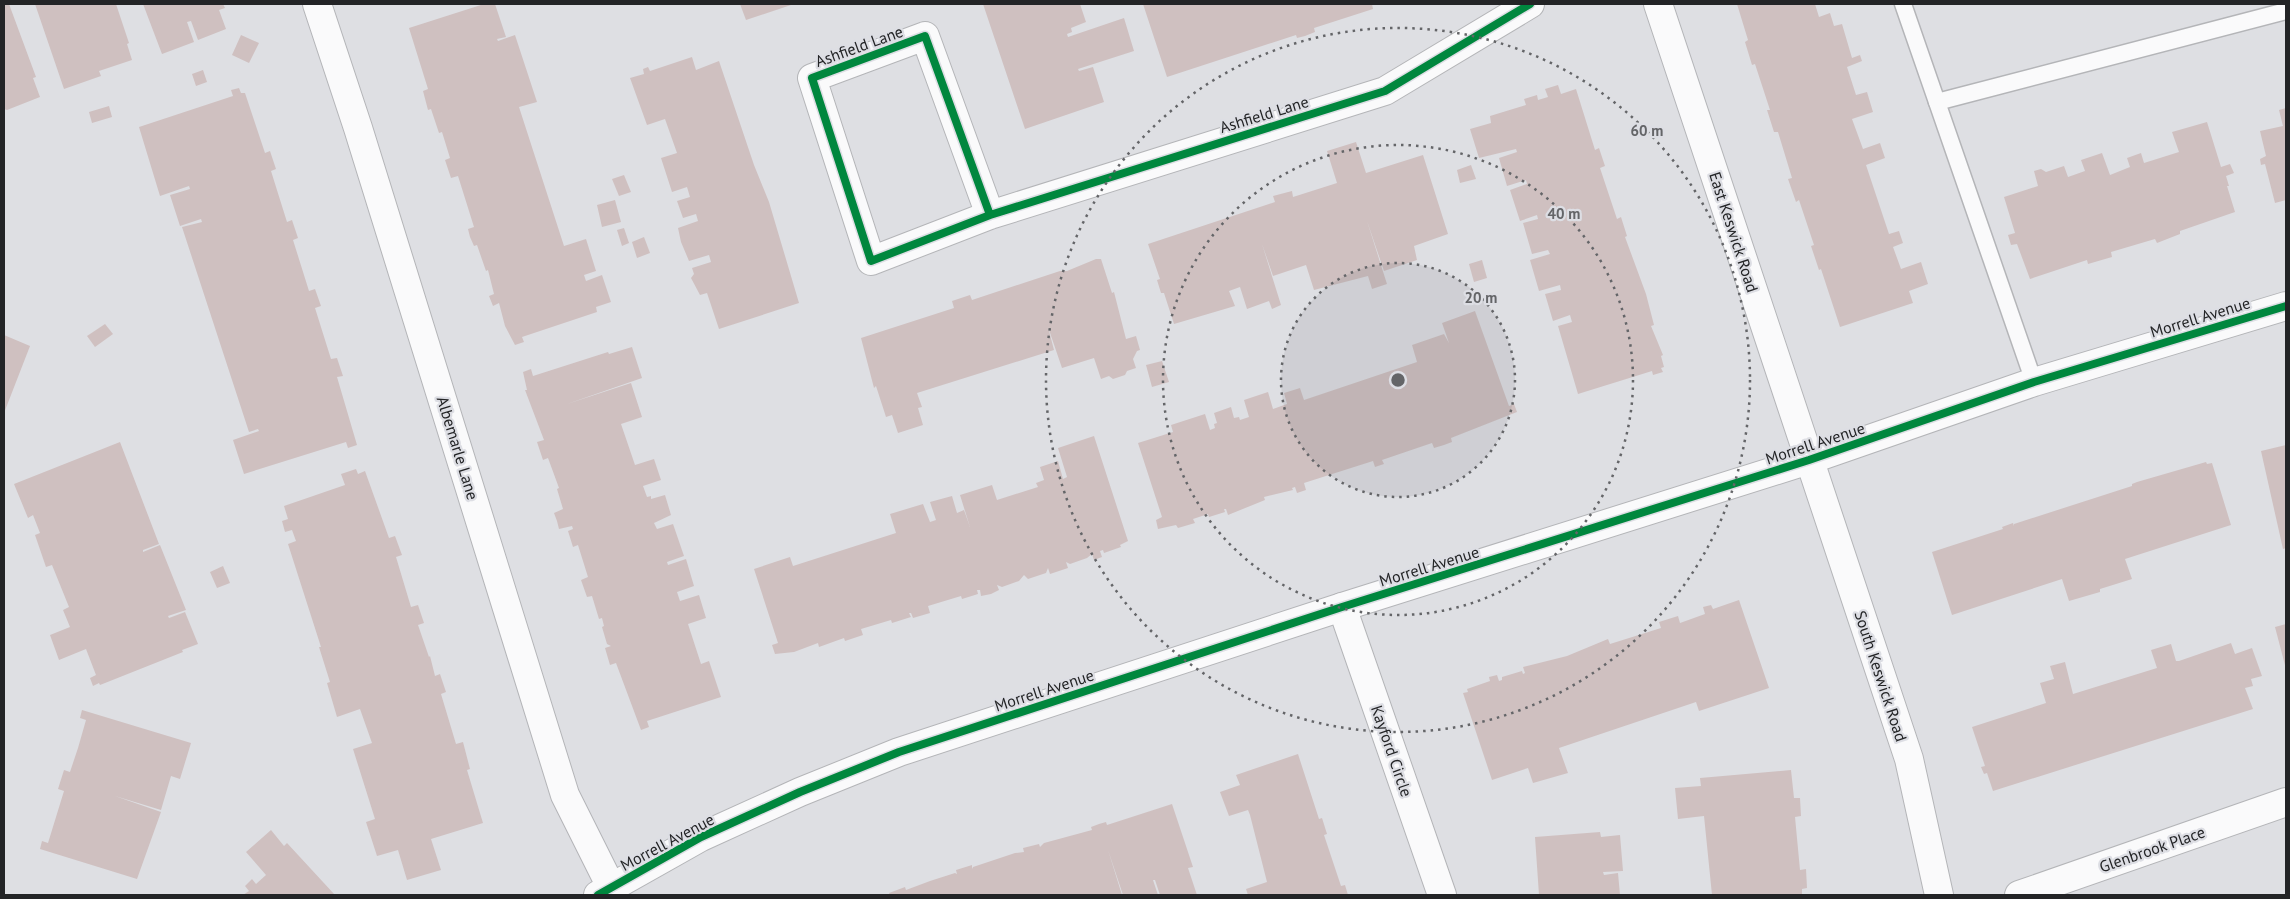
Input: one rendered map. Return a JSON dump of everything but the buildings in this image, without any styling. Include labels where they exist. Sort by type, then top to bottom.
[{"type":"street","name":"Albemarle Lane","points":[[317,4],[361,138],[566,796],[605,891]]},
{"type":"street","name":"Ashfield Lane","points":[[990,215],[925,36],[812,78],[871,262],[990,215],[1385,91],[1530,4]]},
{"type":"street","name":"East Keswick Road","points":[[1658,4],[1809,460]]},
{"type":"street","name":"Morrell Avenue","points":[[605,891],[701,837],[800,792],[899,752],[1342,607],[1809,460],[2034,382],[2286,306]]},
{"type":"street","name":"South Keswick Road","points":[[1809,460],[1909,759],[1939,895]]},
{"type":"street","name":"Kayford Circle","points":[[1342,607],[1442,895]]},
{"type":"street","name":"Glenbrook Place","points":[[2019,895],[2286,802]]},
{"type":"lane","points":[[1903,4],[2034,382]]},
{"type":"lane","points":[[1937,102],[2286,11]]},
{"type":"cycle path","points":[[990,215],[925,36],[812,78],[871,261],[990,215],[1385,91],[1530,4]]},
{"type":"cycle path","points":[[598,895],[701,837],[800,792],[899,752],[1342,607],[1809,460],[2034,382],[2286,306]]}]
